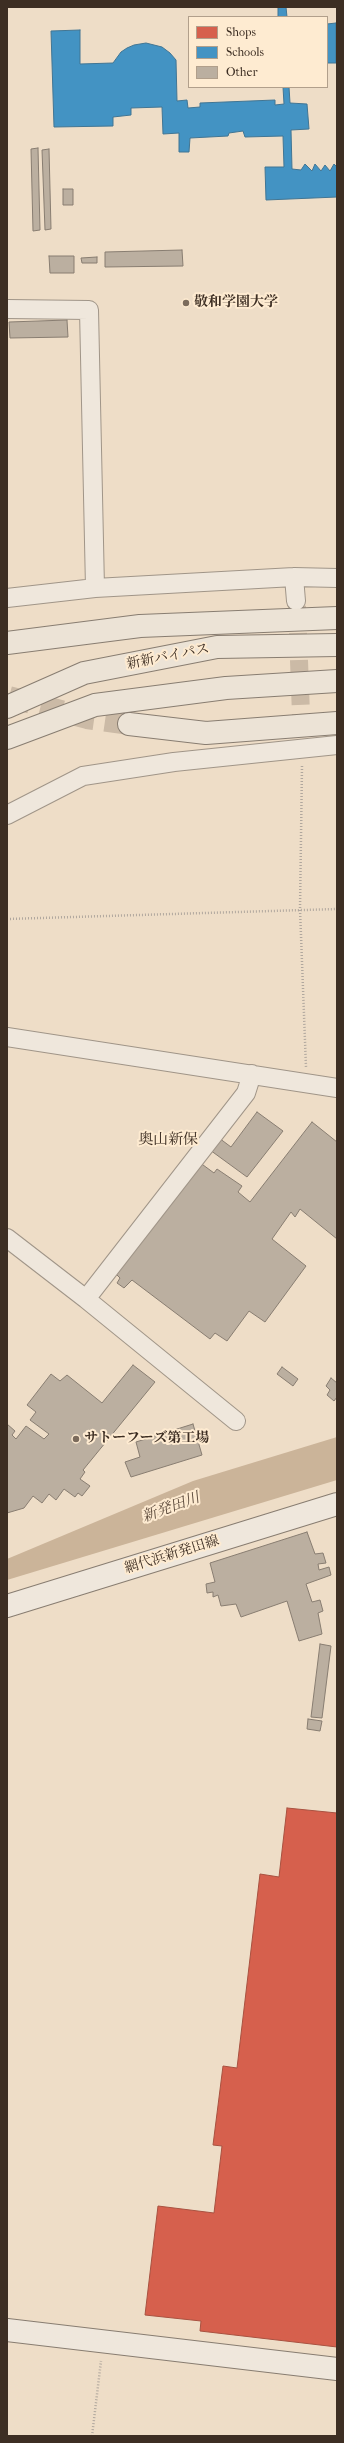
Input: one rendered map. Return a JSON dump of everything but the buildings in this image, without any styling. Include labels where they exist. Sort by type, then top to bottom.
[{"type":"highway","points":[[7,643],[140,626],[337,618]]},
{"type":"highway","name":"新新バイパス","points":[[7,707],[84,673],[209,649],[337,645]]},
{"type":"highway","points":[[7,738],[95,705],[226,688],[337,682]]},
{"type":"highway","points":[[129,724],[206,733],[337,723]]},
{"type":"main road","name":"網代浜新発田線","points":[[7,1606],[337,1504]]},
{"type":"main road","points":[[7,2330],[337,2369]]},
{"type":"street","points":[[7,309],[89,310],[95,588]]},
{"type":"street","points":[[294,577],[296,601]]},
{"type":"street","points":[[7,598],[95,588],[294,577],[337,578]]},
{"type":"street","points":[[7,815],[83,776],[302,745],[337,745]]},
{"type":"street","points":[[7,1037],[337,1088]]},
{"type":"street","points":[[86,1299],[246,1093],[252,1074]]},
{"type":"street","points":[[7,1238],[86,1299],[236,1421]]},
{"type":"path","points":[[302,745],[300,909],[306,1084]]},
{"type":"path","points":[[7,920],[300,909],[337,909]]},
{"type":"path","points":[[92,2436],[104,2341]]},
{"type":"water","name":"新発田川","points":[[337,1437],[337,1480],[7,1580],[7,1559],[193,1481]]},
{"type":"tunnel","points":[[297,606],[302,742]]},
{"type":"tunnel","points":[[9,697],[87,718],[129,724]]},
{"type":"place","name":"敬和学園大学","points":[[186,303]]},
{"type":"place","name":"サトーフーズ第工場","points":[[76,1439]]},
{"type":"district","name":"奥山新保","points":[[168,1140]]}]
